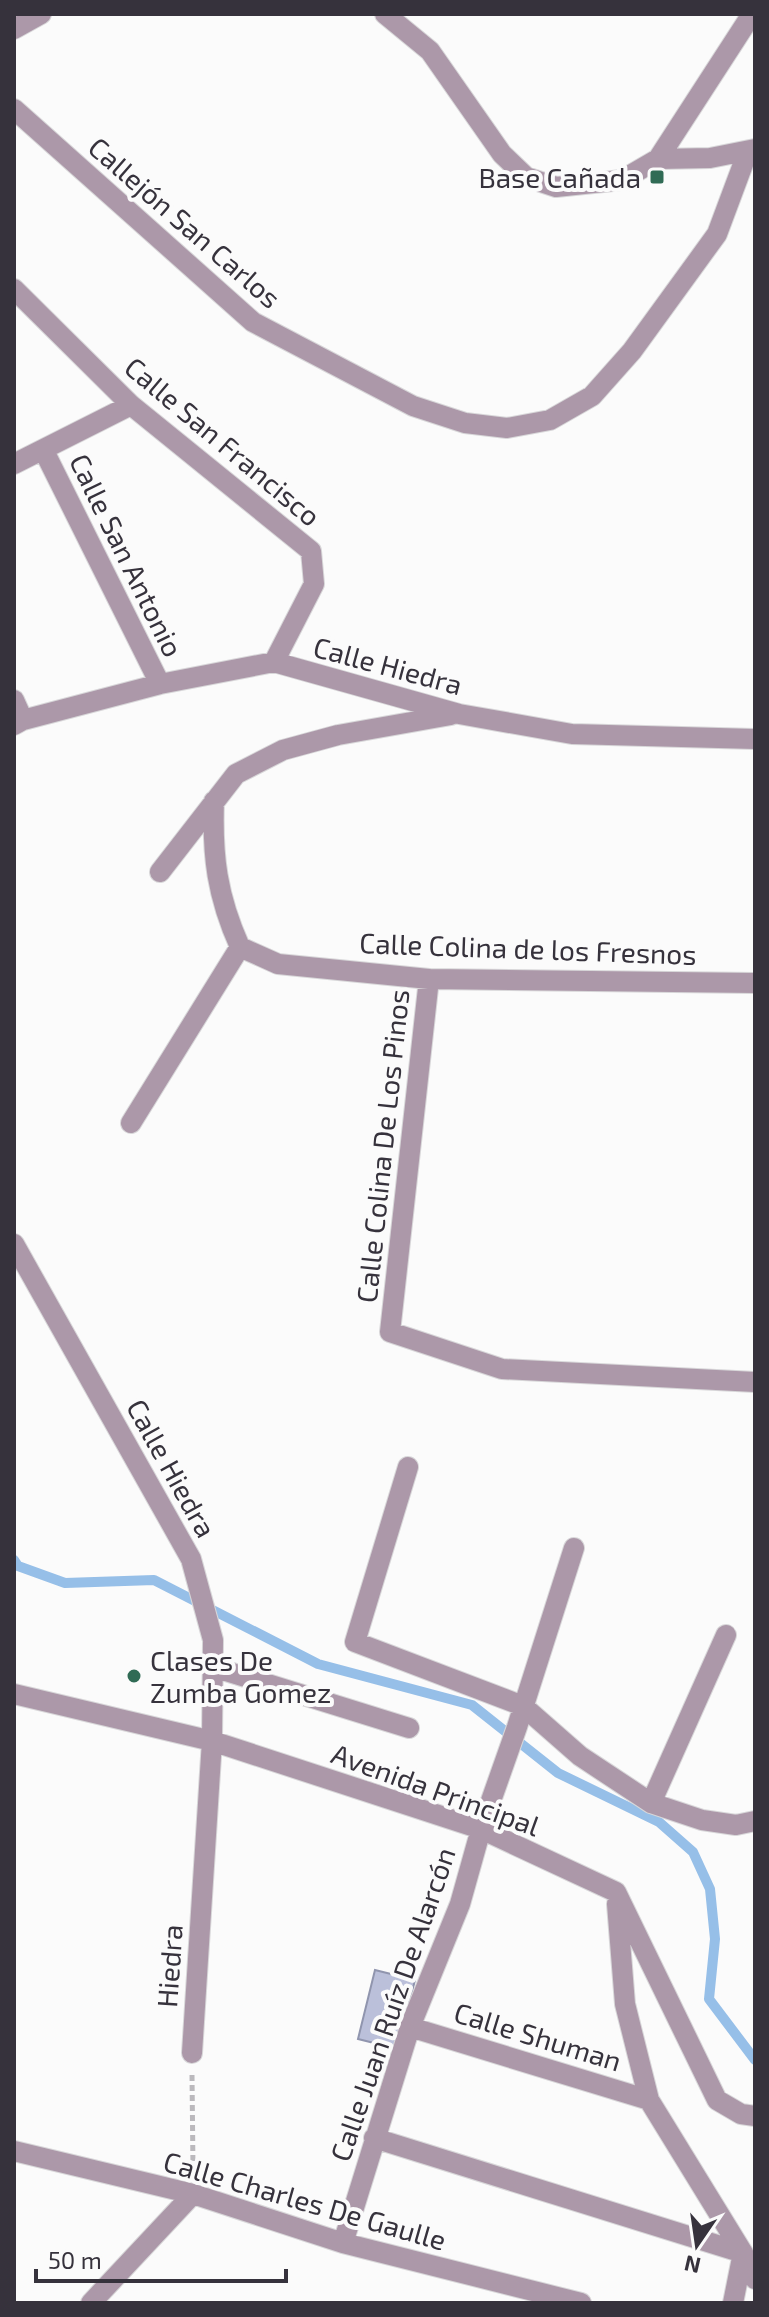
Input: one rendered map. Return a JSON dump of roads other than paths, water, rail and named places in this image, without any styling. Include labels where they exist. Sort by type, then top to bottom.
[{"type":"street","points":[[14,29],[41,14]]},
{"type":"street","points":[[385,14],[430,51],[502,154],[526,177],[556,187],[622,180],[658,159],[752,14]]},
{"type":"street","name":"Callejón San Carlos","points":[[14,109],[253,322],[413,406],[465,423],[507,428],[550,420],[592,396],[632,351],[717,234],[752,150]]},
{"type":"street","points":[[658,159],[710,158],[752,150],[755,176]]},
{"type":"street","name":"Calle San Francisco","points":[[14,289],[131,405],[311,551],[314,584],[274,662]]},
{"type":"street","points":[[14,464],[131,405]]},
{"type":"street","name":"Calle San Antonio","points":[[44,451],[160,684]]},
{"type":"street","name":"Calle Hiedra","points":[[19,722],[160,684],[274,662],[459,714],[572,734],[755,739]]},
{"type":"street","points":[[14,700],[19,722]]},
{"type":"street","points":[[160,872],[236,774],[283,750],[338,735],[459,714]]},
{"type":"street","points":[[131,1123],[240,947],[226,915],[212,847],[214,801]]},
{"type":"street","name":"Calle Colina de los Fresnos","points":[[240,947],[278,964],[429,979],[755,983]]},
{"type":"street","name":"Calle Colina De Los Pinos","points":[[429,979],[390,1332],[502,1369],[755,1382]]},
{"type":"street","name":"Calle Hiedra","points":[[14,1244],[191,1559],[213,1640],[212,1741]]},
{"type":"street","points":[[408,1467],[355,1642],[523,1706],[580,1756],[651,1803],[702,1820],[736,1825],[755,1821]]},
{"type":"street","name":"Calle Juan Ruíz De Alarcón","points":[[343,2243],[410,2027],[460,1904],[481,1829],[574,1548]]},
{"type":"street","points":[[651,1803],[726,1635]]},
{"type":"street","points":[[213,1667],[409,1728]]},
{"type":"street","name":"Avenida Principal","points":[[14,1694],[212,1741],[481,1829],[616,1892]]},
{"type":"street","name":"Hiedra","points":[[192,2053],[212,1741]]},
{"type":"street","points":[[616,1892],[625,2004],[649,2100],[743,2253],[755,2279]]},
{"type":"street","points":[[616,1892],[717,2100],[741,2114],[755,2116]]},
{"type":"street","name":"Calle Shuman","points":[[410,2027],[649,2100]]},
{"type":"street","points":[[374,2138],[743,2253]]},
{"type":"street","name":"Calle Charles De Gaulle","points":[[14,2151],[193,2194],[343,2243],[581,2303]]},
{"type":"street","points":[[91,2303],[193,2194]]},
{"type":"street","points":[[733,2303],[743,2253]]},
{"type":"waterway","points":[[14,1560],[18,1566],[65,1583],[154,1580],[318,1664],[472,1705],[558,1773],[659,1822],[693,1852],[710,1889],[715,1939],[709,1999],[755,2060]]},
{"type":"place","name":"Base Cañada","points":[[657,177]]},
{"type":"place","name":"Clases De Zumba Gomez","points":[[134,1676]]}]
